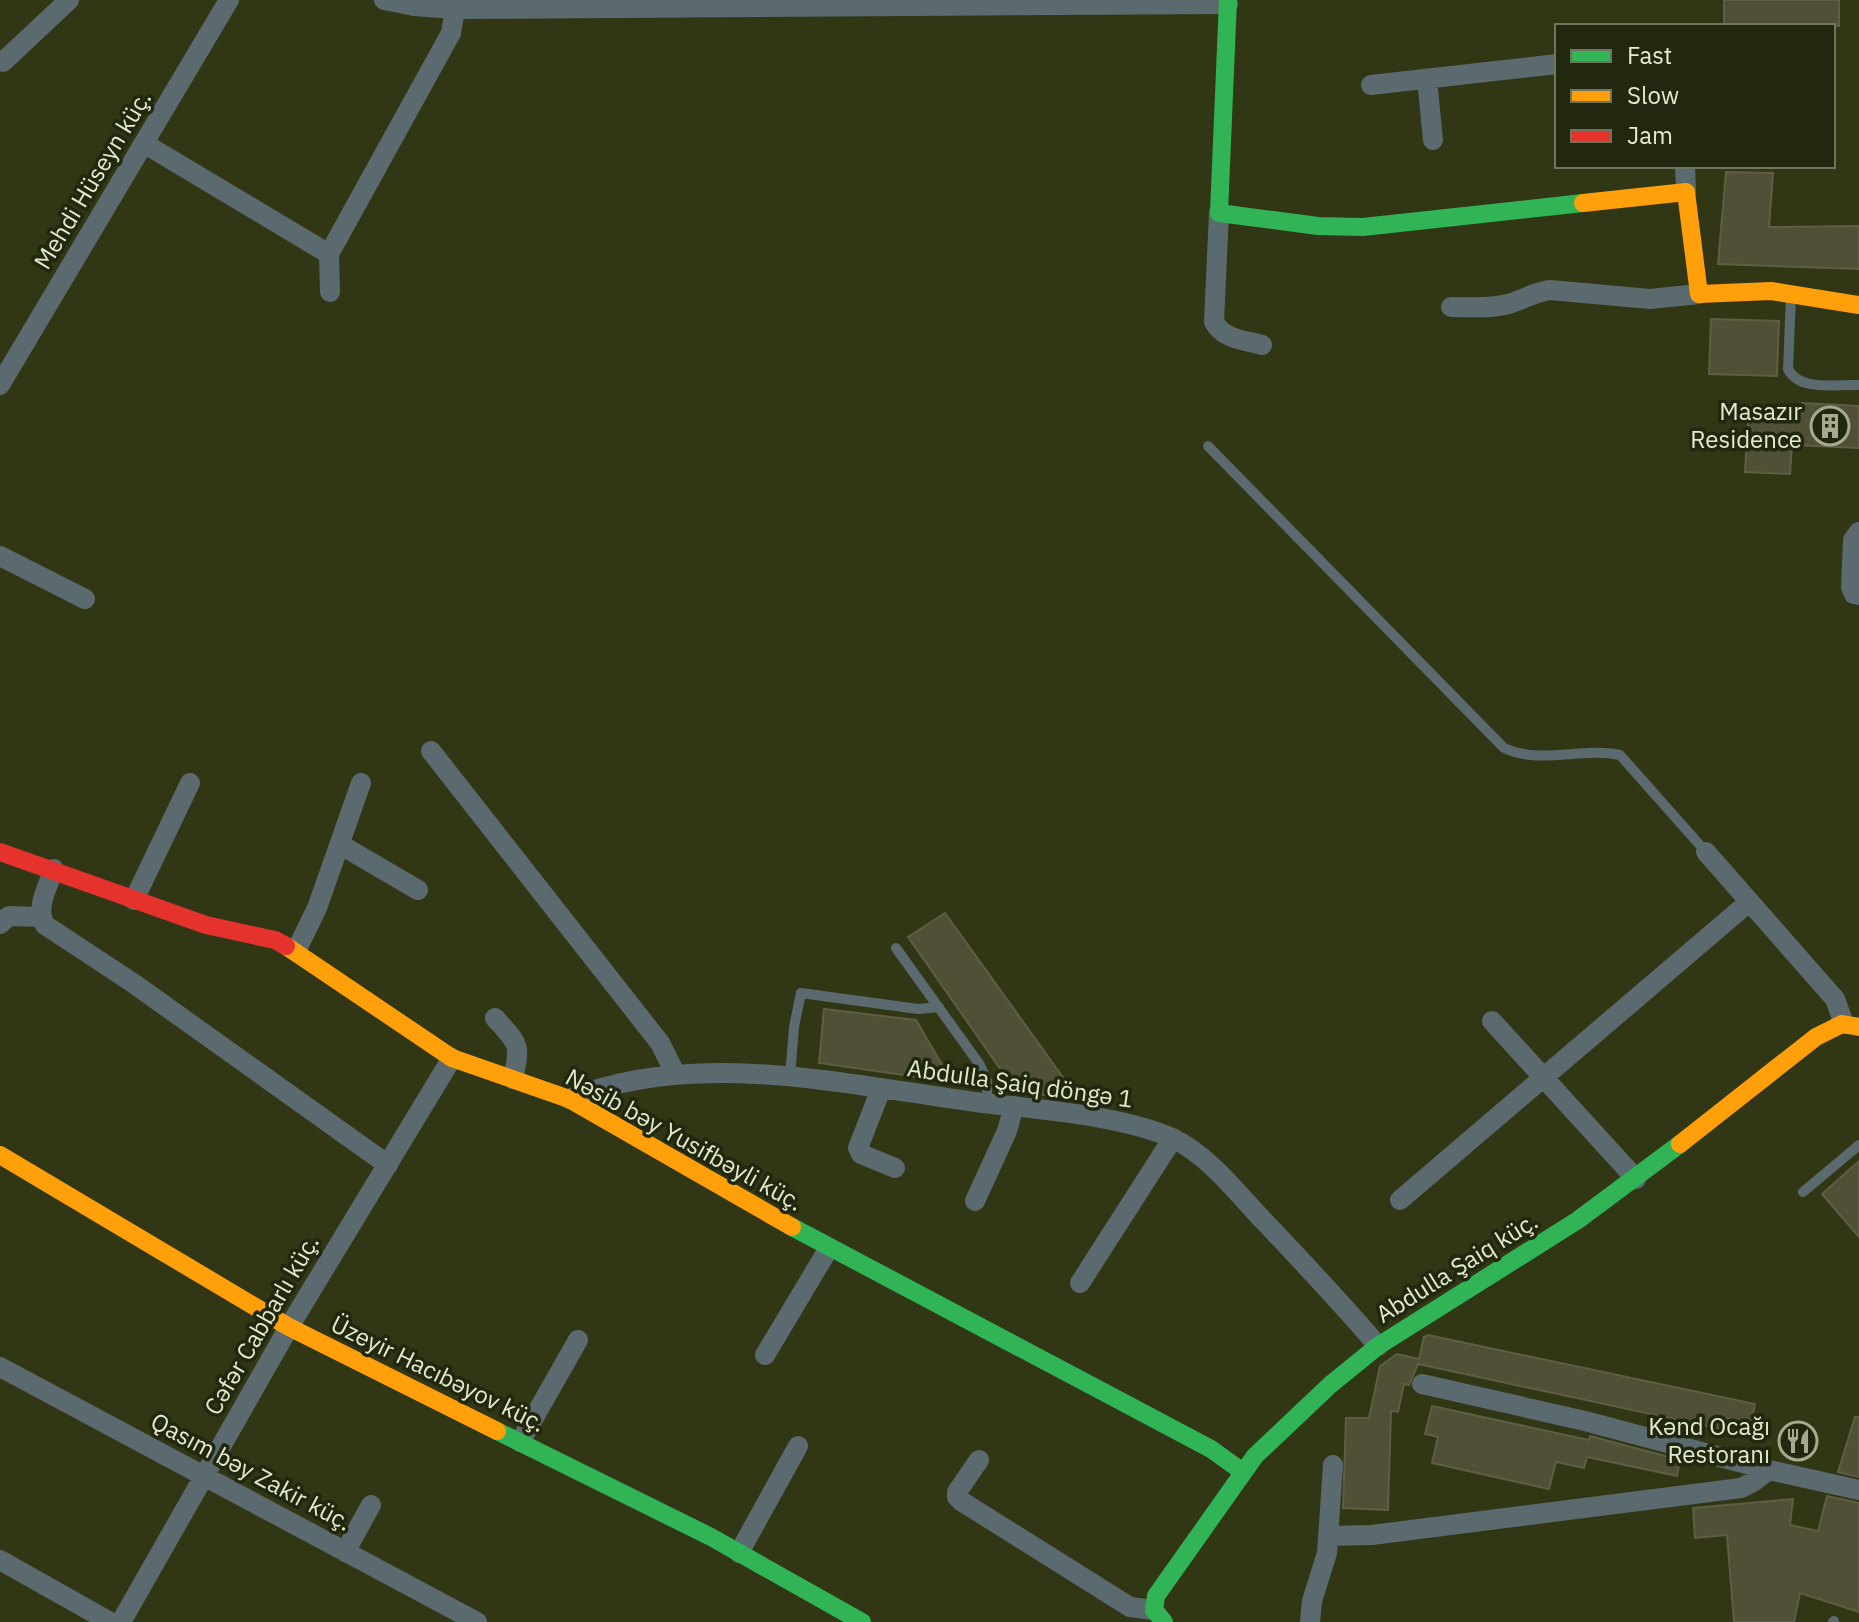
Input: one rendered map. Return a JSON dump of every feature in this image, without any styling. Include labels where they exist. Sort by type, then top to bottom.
[{"type":"street","points":[[3,62],[69,0]]},
{"type":"street","name":"Mehdi Hüseyn küç.","points":[[0,385],[229,0]]},
{"type":"street","points":[[384,0],[455,9],[1228,2],[1214,322],[1225,335],[1262,345]]},
{"type":"street","points":[[330,292],[329,254],[451,33],[455,9]]},
{"type":"street","points":[[1371,85],[1555,64]]},
{"type":"street","points":[[1427,79],[1433,140]]},
{"type":"street","points":[[145,144],[329,254]]},
{"type":"street","points":[[1685,168],[1699,294]]},
{"type":"street","points":[[1219,213],[1318,226],[1363,227],[1686,192]]},
{"type":"street","points":[[1451,307],[1512,304],[1535,292],[1550,290],[1650,299],[1745,290],[1859,305]]},
{"type":"street","points":[[1859,532],[1853,540],[1851,587],[1854,594],[1859,595]]},
{"type":"street","points":[[0,556],[85,599]]},
{"type":"street","points":[[431,751],[660,1043],[676,1075]]},
{"type":"street","points":[[134,900],[190,783]]},
{"type":"street","points":[[296,951],[317,908],[361,783]]},
{"type":"street","points":[[341,845],[418,890]]},
{"type":"street","name":"Nəsib bəy Yusifbəyli küç.","points":[[0,852],[206,925],[275,940],[296,951],[452,1058],[569,1099],[829,1248],[1211,1449],[1243,1472]]},
{"type":"street","points":[[1706,852],[1835,999],[1852,1026]]},
{"type":"street","points":[[54,869],[40,917],[45,925],[133,983],[388,1165]]},
{"type":"street","points":[[1400,1200],[1749,902]]},
{"type":"street","points":[[0,924],[9,916],[40,917]]},
{"type":"street","points":[[495,1018],[517,1043],[519,1052],[513,1079]]},
{"type":"street","points":[[1492,1021],[1636,1179]]},
{"type":"street","name":"Abdulla Şaiq küç.","points":[[1159,1616],[1156,1596],[1243,1472],[1255,1456],[1330,1385],[1378,1346],[1578,1220],[1636,1179],[1816,1037],[1833,1026],[1852,1026]]},
{"type":"street","name":"Cəfər Cabbarlı küç.","points":[[121,1622],[289,1327],[452,1058]]},
{"type":"street","name":"Abdulla Şaiq döngə 1","points":[[569,1099],[602,1085],[676,1075],[790,1077],[1014,1106],[1118,1123],[1173,1138],[1228,1183],[1378,1346]]},
{"type":"street","points":[[881,1089],[858,1148],[861,1154],[895,1168]]},
{"type":"street","points":[[975,1201],[1007,1131],[1014,1106]]},
{"type":"street","points":[[1080,1283],[1173,1138]]},
{"type":"street","name":"Üzeyir Hacıbəyov küç.","points":[[0,1155],[289,1327],[739,1553],[862,1622]]},
{"type":"street","points":[[765,1355],[829,1248]]},
{"type":"street","points":[[520,1442],[578,1340]]},
{"type":"street","name":"Qasım bəy Zakir küç.","points":[[0,1367],[477,1622]]},
{"type":"street","points":[[1422,1384],[1585,1421],[1769,1470],[1859,1490]]},
{"type":"street","points":[[739,1553],[798,1446]]},
{"type":"street","points":[[979,1460],[957,1492],[961,1501],[1130,1607],[1159,1616]]},
{"type":"street","points":[[1310,1622],[1328,1536],[1333,1465]]},
{"type":"street","points":[[1328,1536],[1372,1535],[1725,1491],[1753,1482],[1769,1470]]},
{"type":"street","points":[[345,1552],[371,1505]]},
{"type":"street","points":[[0,1560],[110,1622]]},
{"type":"lane","points":[[1791,294],[1788,369],[1793,379],[1802,383],[1859,385]]},
{"type":"lane","points":[[1208,446],[1504,748],[1531,757],[1620,755],[1706,852]]},
{"type":"lane","points":[[896,948],[980,1065],[987,1081],[987,1103]]},
{"type":"lane","points":[[790,1077],[794,1027],[801,993],[918,1009],[939,1007]]},
{"type":"lane","points":[[1803,1192],[1859,1145]]},
{"type":"building","points":[[1724,0],[1839,0],[1839,26],[1724,24]]},
{"type":"building","points":[[1726,172],[1773,173],[1769,227],[1859,226],[1859,269],[1718,264]]},
{"type":"building","points":[[1711,319],[1779,321],[1777,376],[1709,374]]},
{"type":"building","points":[[1802,403],[1859,406],[1859,448],[1792,445],[1790,474],[1745,472],[1749,406],[1802,409]]},
{"type":"building","points":[[945,913],[1077,1097],[1017,1093],[908,937]]},
{"type":"building","points":[[824,1009],[916,1020],[952,1082],[819,1063]]},
{"type":"building","points":[[1859,1161],[1859,1237],[1822,1194]]},
{"type":"building","points":[[1428,1335],[1755,1404],[1749,1435],[1418,1364],[1409,1385],[1404,1384],[1398,1412],[1391,1411],[1388,1510],[1343,1508],[1346,1418],[1369,1418],[1380,1366],[1397,1354],[1419,1359],[1424,1337]]},
{"type":"building","points":[[1432,1406],[1589,1440],[1590,1436],[1680,1460],[1677,1476],[1587,1457],[1584,1468],[1556,1462],[1549,1489],[1432,1463],[1438,1437],[1425,1434]]},
{"type":"building","points":[[1855,1417],[1859,1417],[1859,1477],[1838,1472]]},
{"type":"building","points":[[1827,1496],[1859,1503],[1859,1612],[1800,1593],[1794,1622],[1734,1622],[1727,1535],[1695,1538],[1693,1508],[1793,1499],[1790,1525],[1818,1531]]},
{"type":"traffic: fast","points":[[1228,0],[1219,213],[1318,226],[1363,227],[1583,203]]},
{"type":"traffic: fast","points":[[1164,1622],[1154,1610],[1156,1596],[1255,1456],[1330,1385],[1378,1346],[1578,1220],[1680,1144]]},
{"type":"traffic: fast","points":[[792,1227],[1211,1449],[1243,1472]]},
{"type":"traffic: fast","points":[[497,1431],[711,1537],[862,1622]]},
{"type":"traffic: slow","points":[[1583,203],[1686,192],[1699,294],[1771,291],[1859,305]]},
{"type":"traffic: slow","points":[[286,946],[452,1058],[569,1099],[792,1227]]},
{"type":"traffic: slow","points":[[1680,1144],[1816,1037],[1842,1024],[1859,1027]]},
{"type":"traffic: slow","points":[[0,1155],[289,1327],[497,1431]]},
{"type":"traffic: jam","points":[[0,852],[206,925],[275,940],[286,946]]},
{"type":"place","name":"Masazır Residence","points":[[1830,426]]},
{"type":"place","name":"Kənd Ocağı Restoranı","points":[[1798,1441]]}]
